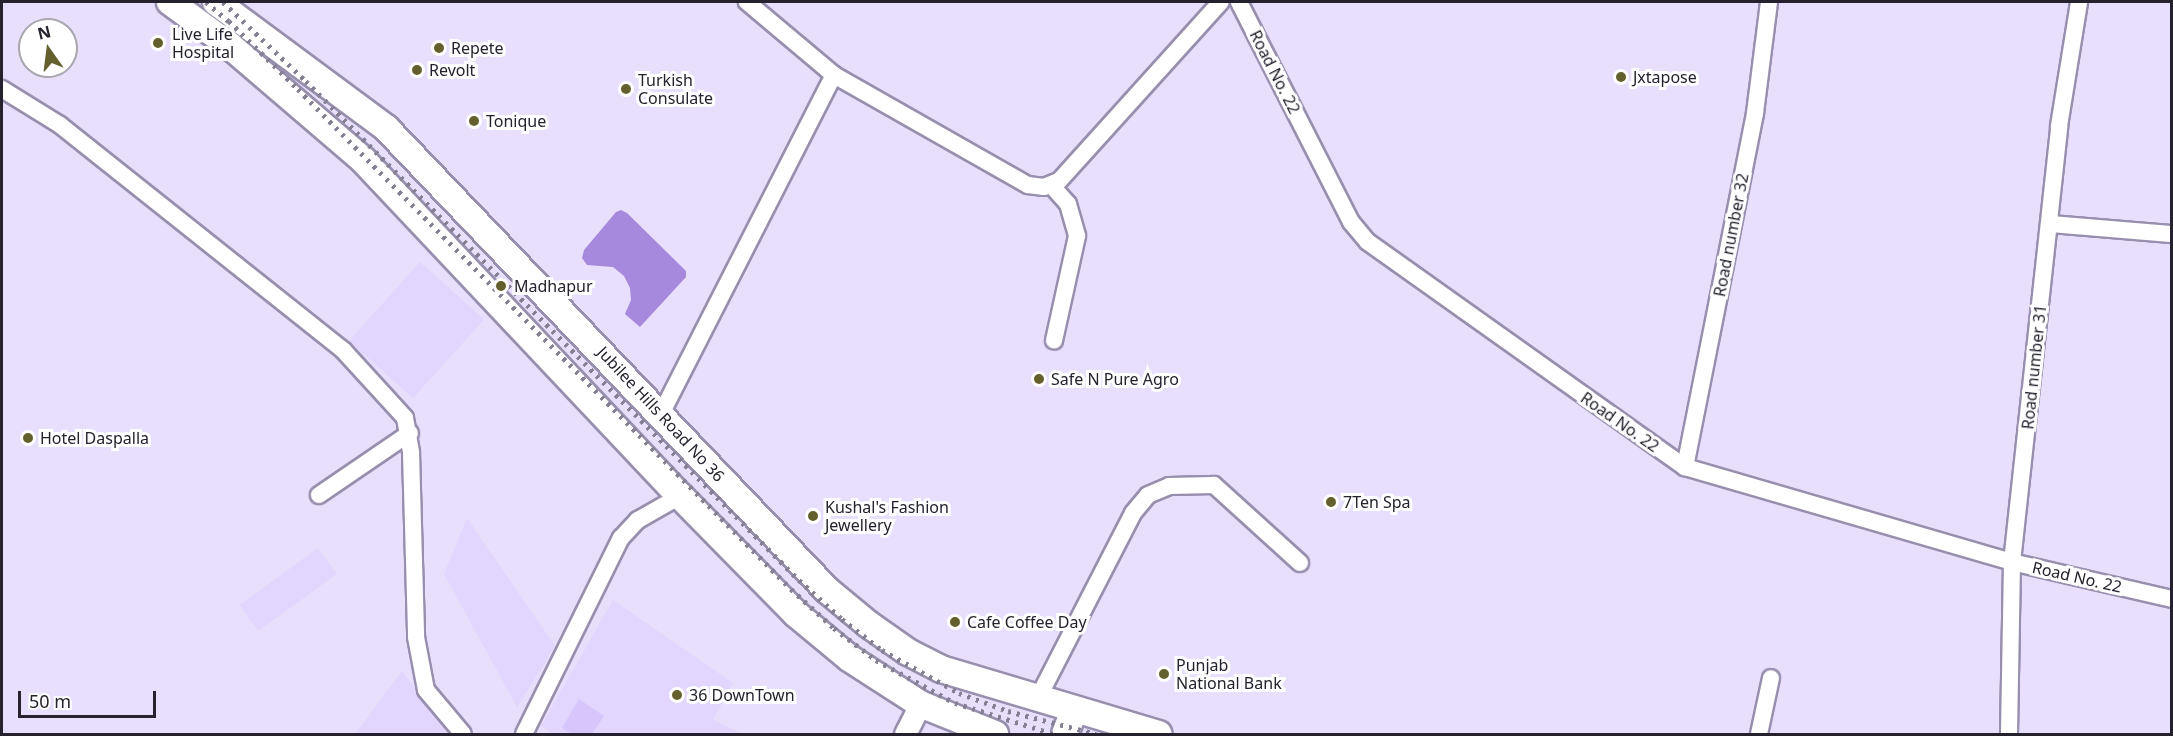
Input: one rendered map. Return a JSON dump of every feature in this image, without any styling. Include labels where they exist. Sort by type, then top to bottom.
[{"type":"main road","points":[[170,2],[229,45],[363,160],[680,496],[796,614],[849,658],[920,704],[995,735]]},
{"type":"main road","name":"Jubilee Hills Road No 36","points":[[216,2],[386,128],[827,590],[868,624],[908,652],[941,669],[1037,700],[1159,735]]},
{"type":"main road","points":[[1065,735],[1074,710]]},
{"type":"street","points":[[747,2],[834,75],[1028,185],[1044,187],[1059,181],[1221,2]]},
{"type":"street","name":"Road No. 22","points":[[1239,2],[1351,222],[1368,242],[1685,467],[2012,562],[2172,599]]},
{"type":"street","name":"Road number 32","points":[[1685,467],[1755,112],[1769,2]]},
{"type":"street","name":"Road number 31","points":[[2009,735],[2012,562],[2059,126],[2079,2]]},
{"type":"street","points":[[661,414],[834,75]]},
{"type":"street","points":[[2,89],[60,125],[343,350],[405,418],[410,433],[416,637],[426,690],[463,735]]},
{"type":"street","points":[[1051,184],[1068,204],[1077,236],[1054,341]]},
{"type":"street","points":[[2050,224],[2172,234]]},
{"type":"street","points":[[319,495],[410,433]]},
{"type":"street","points":[[1037,700],[1133,513],[1148,495],[1169,486],[1214,485],[1300,563]]},
{"type":"street","points":[[524,735],[621,538],[638,520],[680,496]]},
{"type":"street","points":[[1759,735],[1771,678]]},
{"type":"street","points":[[905,735],[920,704]]},
{"type":"shaded area","points":[[621,210],[627,213],[686,271],[686,277],[640,327],[625,314],[631,300],[630,288],[624,276],[613,267],[587,265],[582,258],[584,250],[616,212]]},
{"type":"shaded area","points":[[420,262],[484,320],[413,398],[349,341]]},
{"type":"shaded area","points":[[467,518],[555,646],[517,707],[444,574]]},
{"type":"shaded area","points":[[318,548],[337,574],[258,631],[240,605]]},
{"type":"shaded area","points":[[613,600],[733,683],[713,720],[743,734],[553,734],[541,726]]},
{"type":"shaded area","points":[[402,671],[450,734],[355,734]]},
{"type":"shaded area","points":[[579,699],[604,716],[592,734],[572,734],[562,728]]},
{"type":"railway","points":[[206,2],[229,21],[298,89],[791,589],[834,628],[876,660],[955,703],[1054,734]]},
{"type":"railway","points":[[223,2],[306,81],[799,580],[842,619],[882,650],[959,693],[1008,711],[1096,734]]},
{"type":"place","name":"Live Life Hospital","points":[[158,43]]},
{"type":"place","name":"Repete","points":[[439,48]]},
{"type":"place","name":"Revolt","points":[[417,70]]},
{"type":"place","name":"Jxtapose","points":[[1621,77]]},
{"type":"place","name":"Turkish Consulate","points":[[626,89]]},
{"type":"place","name":"Tonique","points":[[474,121]]},
{"type":"place","name":"Madhapur","points":[[501,286]]},
{"type":"place","name":"Safe N Pure Agro","points":[[1039,379]]},
{"type":"place","name":"Hotel Daspalla","points":[[28,438]]},
{"type":"place","name":"7Ten Spa","points":[[1331,502]]},
{"type":"place","name":"Kushal's Fashion Jewellery","points":[[813,516]]},
{"type":"place","name":"Cafe Coffee Day","points":[[955,622]]},
{"type":"place","name":"Punjab National Bank","points":[[1164,674]]},
{"type":"place","name":"36 DownTown","points":[[677,695]]}]
